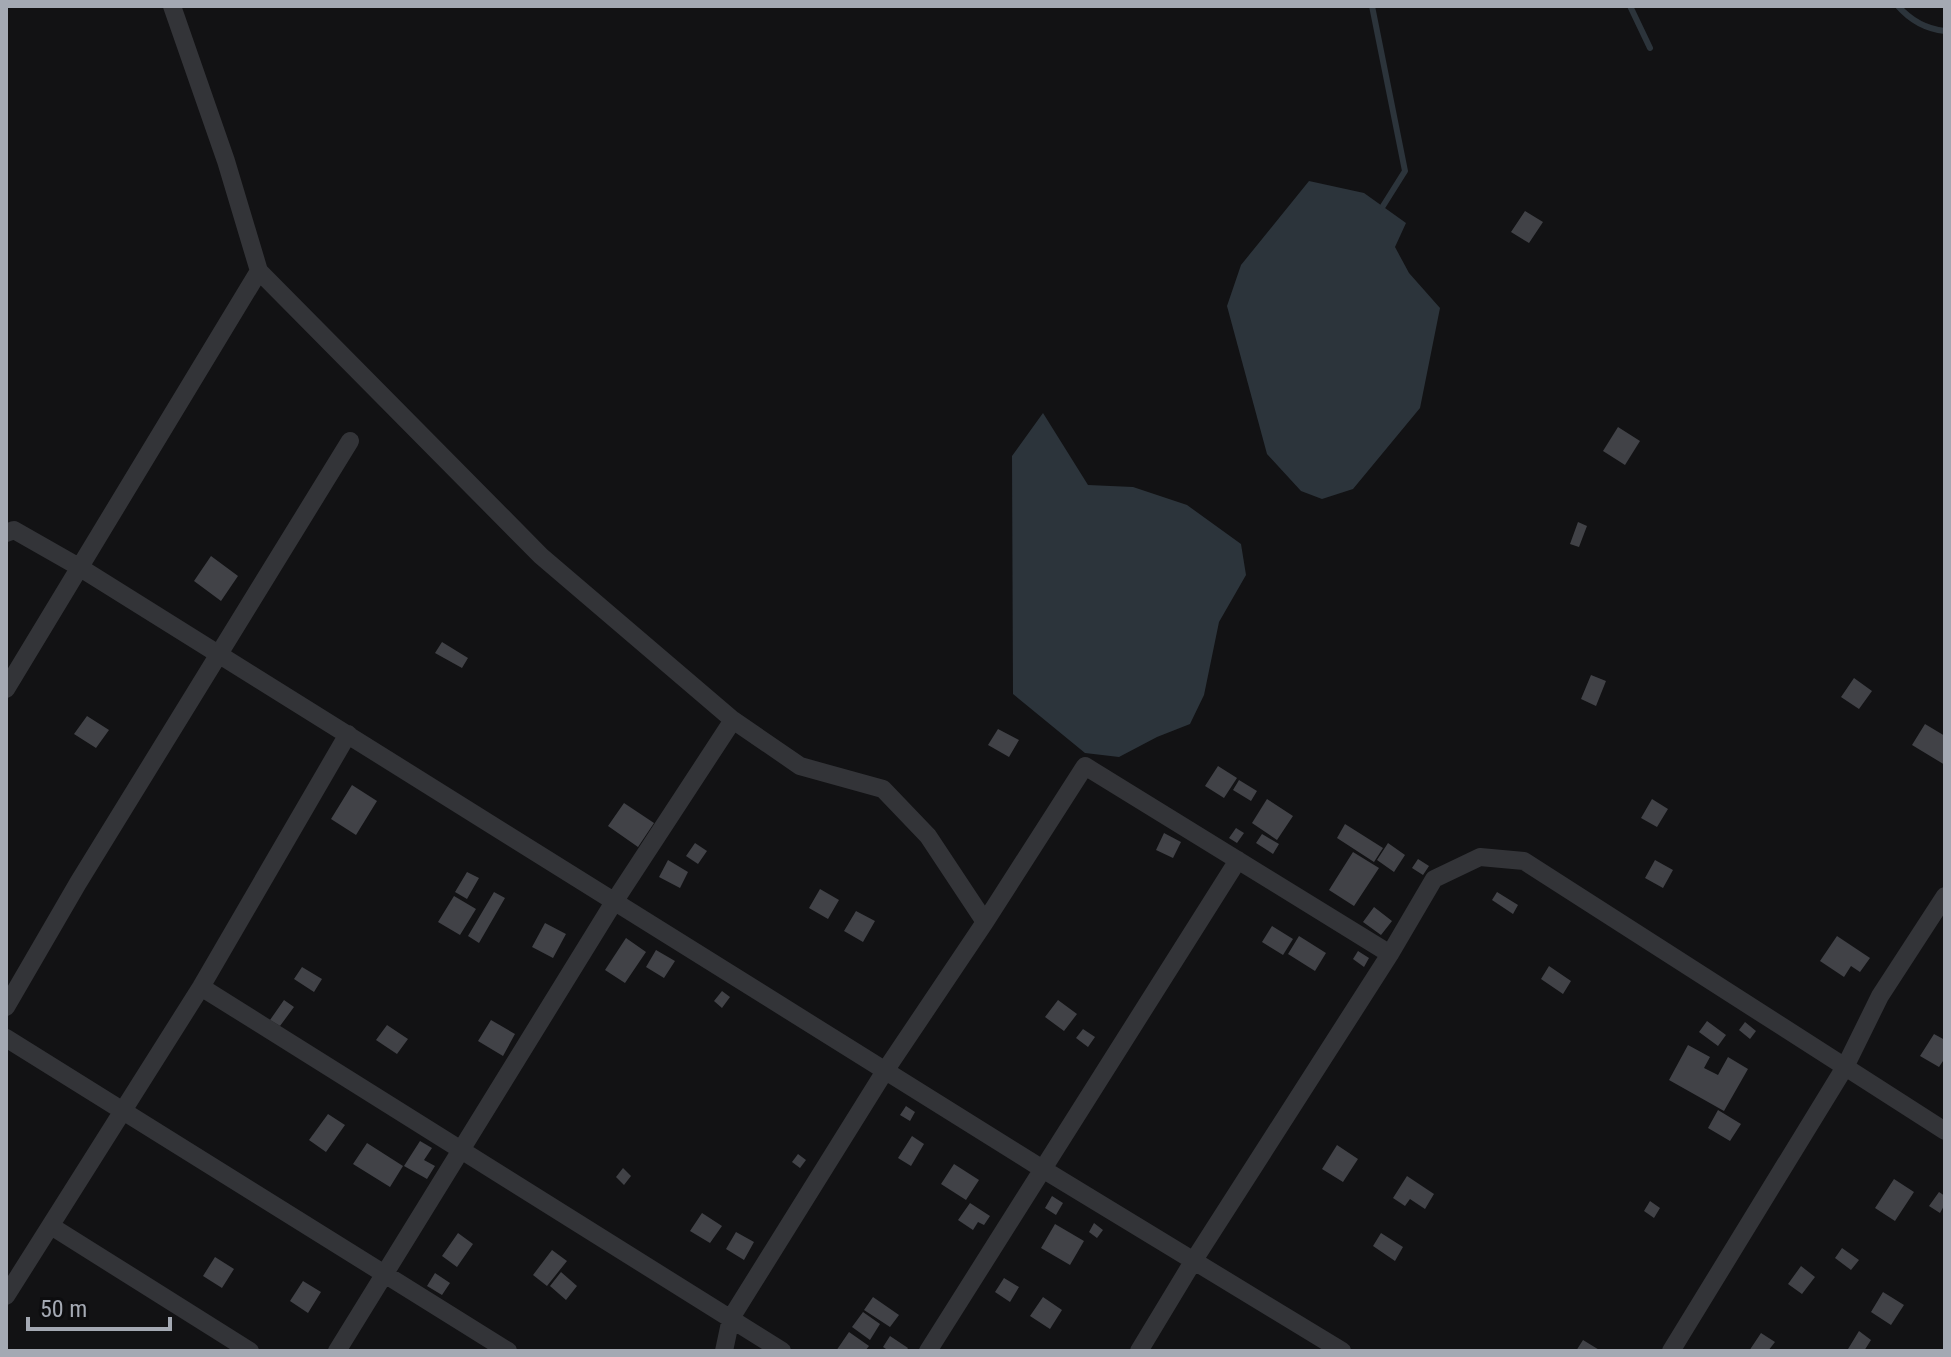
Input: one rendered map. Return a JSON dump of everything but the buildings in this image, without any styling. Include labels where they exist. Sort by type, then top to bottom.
[{"type":"street","points":[[172,6],[221,146],[259,271],[541,556],[733,720],[800,766],[883,789],[928,836],[985,922]]},
{"type":"street","points":[[6,689],[259,271]]},
{"type":"street","points":[[6,1007],[218,653],[350,441]]},
{"type":"street","points":[[6,533],[14,530],[79,567],[1041,1168],[1342,1351]]},
{"type":"street","points":[[337,1351],[614,902],[733,720]]},
{"type":"street","points":[[6,1296],[201,987],[348,734]]},
{"type":"street","points":[[724,1351],[731,1318],[885,1071],[1085,766],[1390,954]]},
{"type":"street","points":[[1139,1351],[1390,954],[1434,879],[1480,857],[1524,861],[1945,1131]]},
{"type":"street","points":[[928,1351],[1238,860]]},
{"type":"street","points":[[1671,1351],[1845,1067],[1880,996],[1945,896]]},
{"type":"street","points":[[201,987],[782,1351]]},
{"type":"street","points":[[6,1038],[508,1351]]},
{"type":"street","points":[[51,1226],[250,1351]]},
{"type":"shaded area","points":[[1309,181],[1364,193],[1406,223],[1395,247],[1409,273],[1440,308],[1420,408],[1353,489],[1322,499],[1301,491],[1267,454],[1227,306],[1241,265]]},
{"type":"shaded area","points":[[1043,413],[1088,485],[1133,487],[1187,505],[1241,544],[1246,575],[1219,622],[1204,695],[1190,724],[1119,757],[1085,753],[1013,694],[1012,456]]},
{"type":"waterway","points":[[1372,6],[1405,171],[1383,206]]},
{"type":"waterway","points":[[1630,6],[1650,48]]},
{"type":"waterway","points":[[1898,6],[1919,23],[1945,31]]}]
